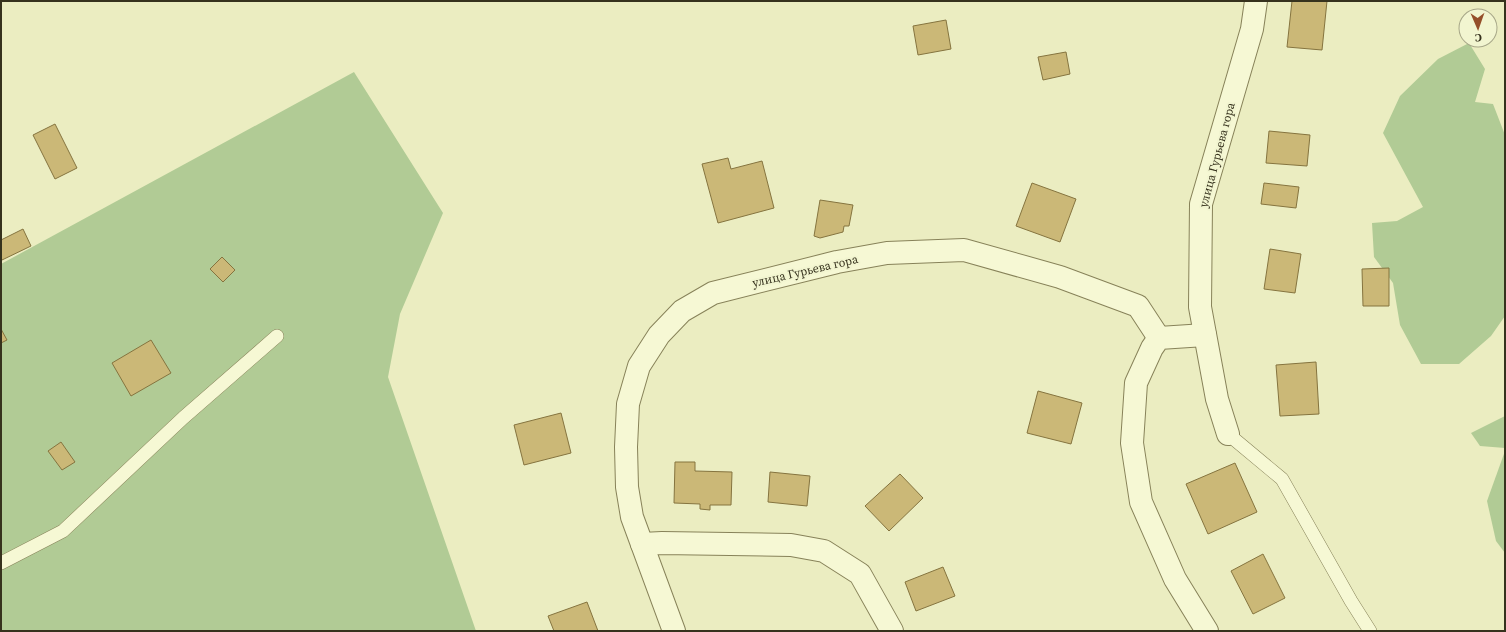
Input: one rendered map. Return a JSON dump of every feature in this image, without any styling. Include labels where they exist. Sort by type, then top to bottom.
[{"type":"street","name":"улица Гурьева гора","points":[[1228,434],[1217,399],[1200,307],[1201,204],[1252,29],[1256,1]]},
{"type":"street","name":"улица Гурьева гора","points":[[674,631],[632,517],[627,487],[626,447],[628,404],[639,366],[659,335],[682,311],[713,292],[837,262],[887,253],[964,250],[1060,277],[1138,306],[1159,338]]},
{"type":"street","points":[[1205,335],[1159,338],[1152,348],[1136,383],[1132,443],[1141,502],[1175,579],[1207,631]]},
{"type":"street","points":[[642,544],[791,545],[824,551],[860,574],[892,631]]},
{"type":"lane","points":[[1,563],[63,531],[182,418],[277,336]]},
{"type":"lane","points":[[1228,434],[1282,480],[1351,601],[1370,631]]},
{"type":"green space","points":[[1459,48],[1472,48],[1485,69],[1475,102],[1493,104],[1505,135],[1505,316],[1491,336],[1459,364],[1421,364],[1400,325],[1393,283],[1374,257],[1372,223],[1397,221],[1423,207],[1383,133],[1400,96],[1438,59]]},
{"type":"green space","points":[[354,72],[443,213],[400,314],[388,377],[476,631],[1,631],[1,264]]},
{"type":"green space","points":[[1505,416],[1505,448],[1480,446],[1471,433]]},
{"type":"green space","points":[[1505,451],[1505,553],[1496,541],[1487,501]]},
{"type":"building","points":[[1292,1],[1327,1],[1322,50],[1287,47]]},
{"type":"building","points":[[946,20],[951,49],[918,55],[913,26]]},
{"type":"building","points":[[1066,52],[1070,74],[1043,80],[1038,57]]},
{"type":"building","points":[[55,124],[77,168],[55,179],[33,135]]},
{"type":"building","points":[[1269,131],[1310,135],[1307,166],[1266,163]]},
{"type":"building","points":[[728,158],[731,169],[762,161],[774,208],[718,223],[702,164]]},
{"type":"building","points":[[1032,183],[1076,199],[1060,242],[1016,226]]},
{"type":"building","points":[[1264,183],[1299,187],[1296,208],[1261,204]]},
{"type":"building","points":[[820,200],[853,205],[849,226],[844,226],[843,232],[820,238],[814,236]]},
{"type":"building","points":[[23,229],[31,246],[2,260],[1,240]]},
{"type":"building","points":[[1270,249],[1301,254],[1295,293],[1264,289]]},
{"type":"building","points":[[222,257],[235,270],[223,282],[210,269]]},
{"type":"building","points":[[1389,268],[1389,306],[1363,306],[1362,269]]},
{"type":"building","points":[[1,329],[7,340],[1,343]]},
{"type":"building","points":[[151,340],[171,373],[131,396],[112,363]]},
{"type":"building","points":[[1316,362],[1319,414],[1280,416],[1276,365]]},
{"type":"building","points":[[1038,391],[1082,403],[1071,444],[1027,433]]},
{"type":"building","points":[[561,413],[571,453],[524,465],[514,425]]},
{"type":"building","points":[[61,442],[75,462],[62,470],[48,451]]},
{"type":"building","points":[[675,462],[695,462],[695,471],[732,472],[731,505],[710,505],[710,510],[700,509],[700,504],[674,503]]},
{"type":"building","points":[[1235,463],[1257,512],[1208,534],[1186,484]]},
{"type":"building","points":[[770,472],[810,476],[807,506],[768,502]]},
{"type":"building","points":[[900,474],[923,498],[889,531],[865,506]]},
{"type":"building","points":[[1263,554],[1285,598],[1253,614],[1231,571]]},
{"type":"building","points":[[943,567],[955,596],[916,611],[905,582]]},
{"type":"building","points":[[587,602],[598,631],[554,631],[548,616]]}]
